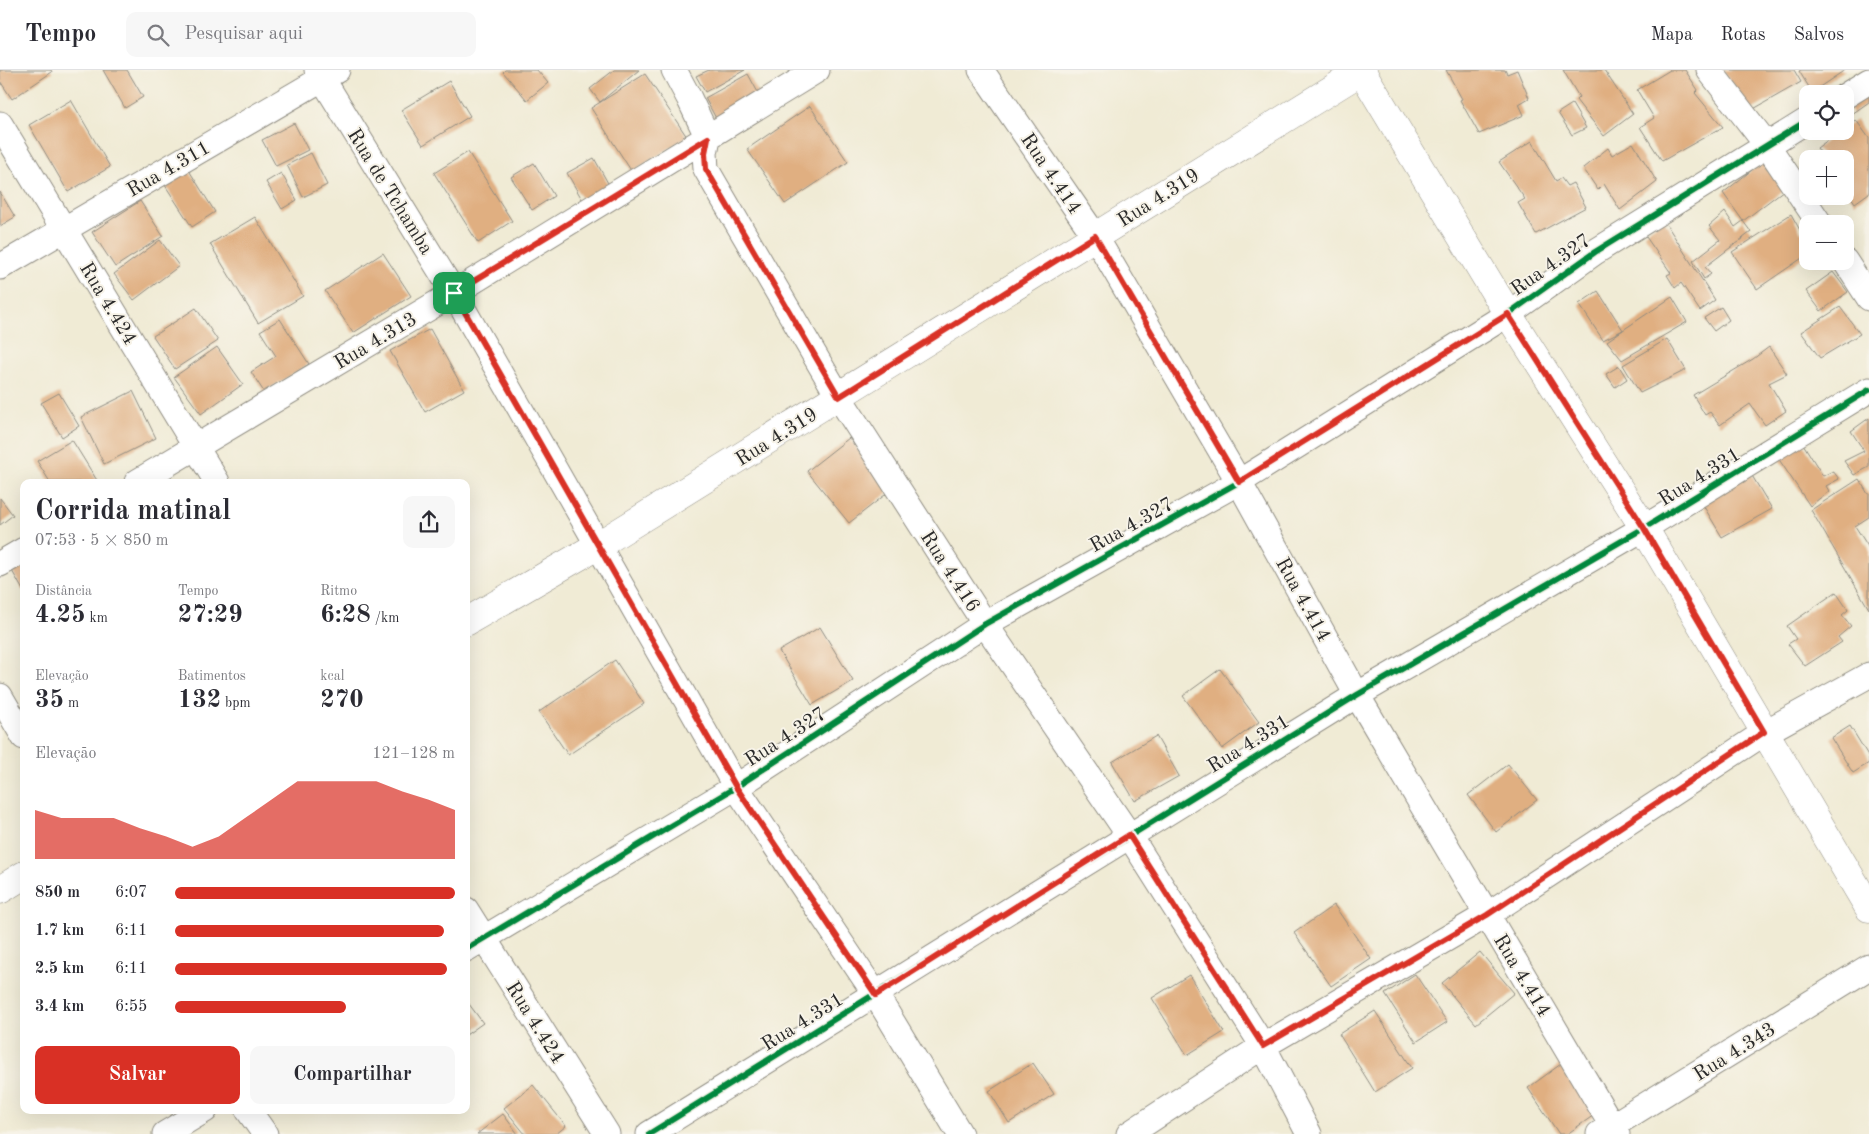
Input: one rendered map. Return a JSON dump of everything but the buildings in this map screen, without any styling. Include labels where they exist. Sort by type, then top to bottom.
[{"type":"street","points":[[674,70],[708,138]]},
{"type":"street","name":"Rua 4.313","points":[[142,479],[454,293],[817,70]]},
{"type":"street","name":"Rua 4.414","points":[[981,70],[1095,236],[1239,482],[1357,695],[1487,915],[1610,1131]]},
{"type":"street","points":[[1362,70],[1508,314],[1644,528],[1869,908]]},
{"type":"street","name":"Rua 4.319","points":[[470,620],[597,546],[839,397],[1362,70]]},
{"type":"street","points":[[1708,70],[1767,145],[1814,215]]},
{"type":"street","name":"Rua 4.311","points":[[0,267],[326,73]]},
{"type":"street","name":"Rua de Tchamba","points":[[326,73],[736,787],[876,995],[960,1134]]},
{"type":"street","points":[[1854,90],[1869,81]]},
{"type":"street","name":"Rua 4.424","points":[[0,124],[215,479]]},
{"type":"street","name":"Rua 4.327","points":[[475,944],[736,787],[985,624],[1239,482],[1508,314],[1594,252],[1799,125]]},
{"type":"street","name":"Rua 4.416","points":[[708,138],[705,153],[706,169],[839,397],[985,624],[1129,835],[1263,1046],[1309,1134]]},
{"type":"street","points":[[1851,270],[1869,298]]},
{"type":"street","name":"Rua 4.331","points":[[649,1134],[1357,695],[1644,528],[1869,390]]},
{"type":"street","points":[[0,564],[20,552]]},
{"type":"street","points":[[1130,1134],[1263,1046],[1487,915],[1764,732],[1869,675]]},
{"type":"street","points":[[0,696],[20,730]]},
{"type":"street","points":[[0,890],[20,878]]},
{"type":"street","name":"Rua 4.424","points":[[470,925],[475,944],[607,1134]]},
{"type":"street","name":"Rua 4.343","points":[[1610,1131],[1869,967]]},
{"type":"street","points":[[165,1134],[198,1114]]},
{"type":"street","points":[[251,1114],[265,1134]]},
{"type":"cycle path","points":[[470,947],[736,787],[985,624],[1239,482],[1508,314],[1595,252],[1799,126]]},
{"type":"cycle path","points":[[649,1134],[1357,695],[1644,528],[1869,390]]},
{"type":"route","points":[[708,138],[705,153],[706,169],[839,397],[1095,236],[1239,482],[1508,314],[1644,528],[1764,732],[1487,915],[1263,1046],[1129,835],[876,995],[736,787],[454,293],[708,138]]}]
